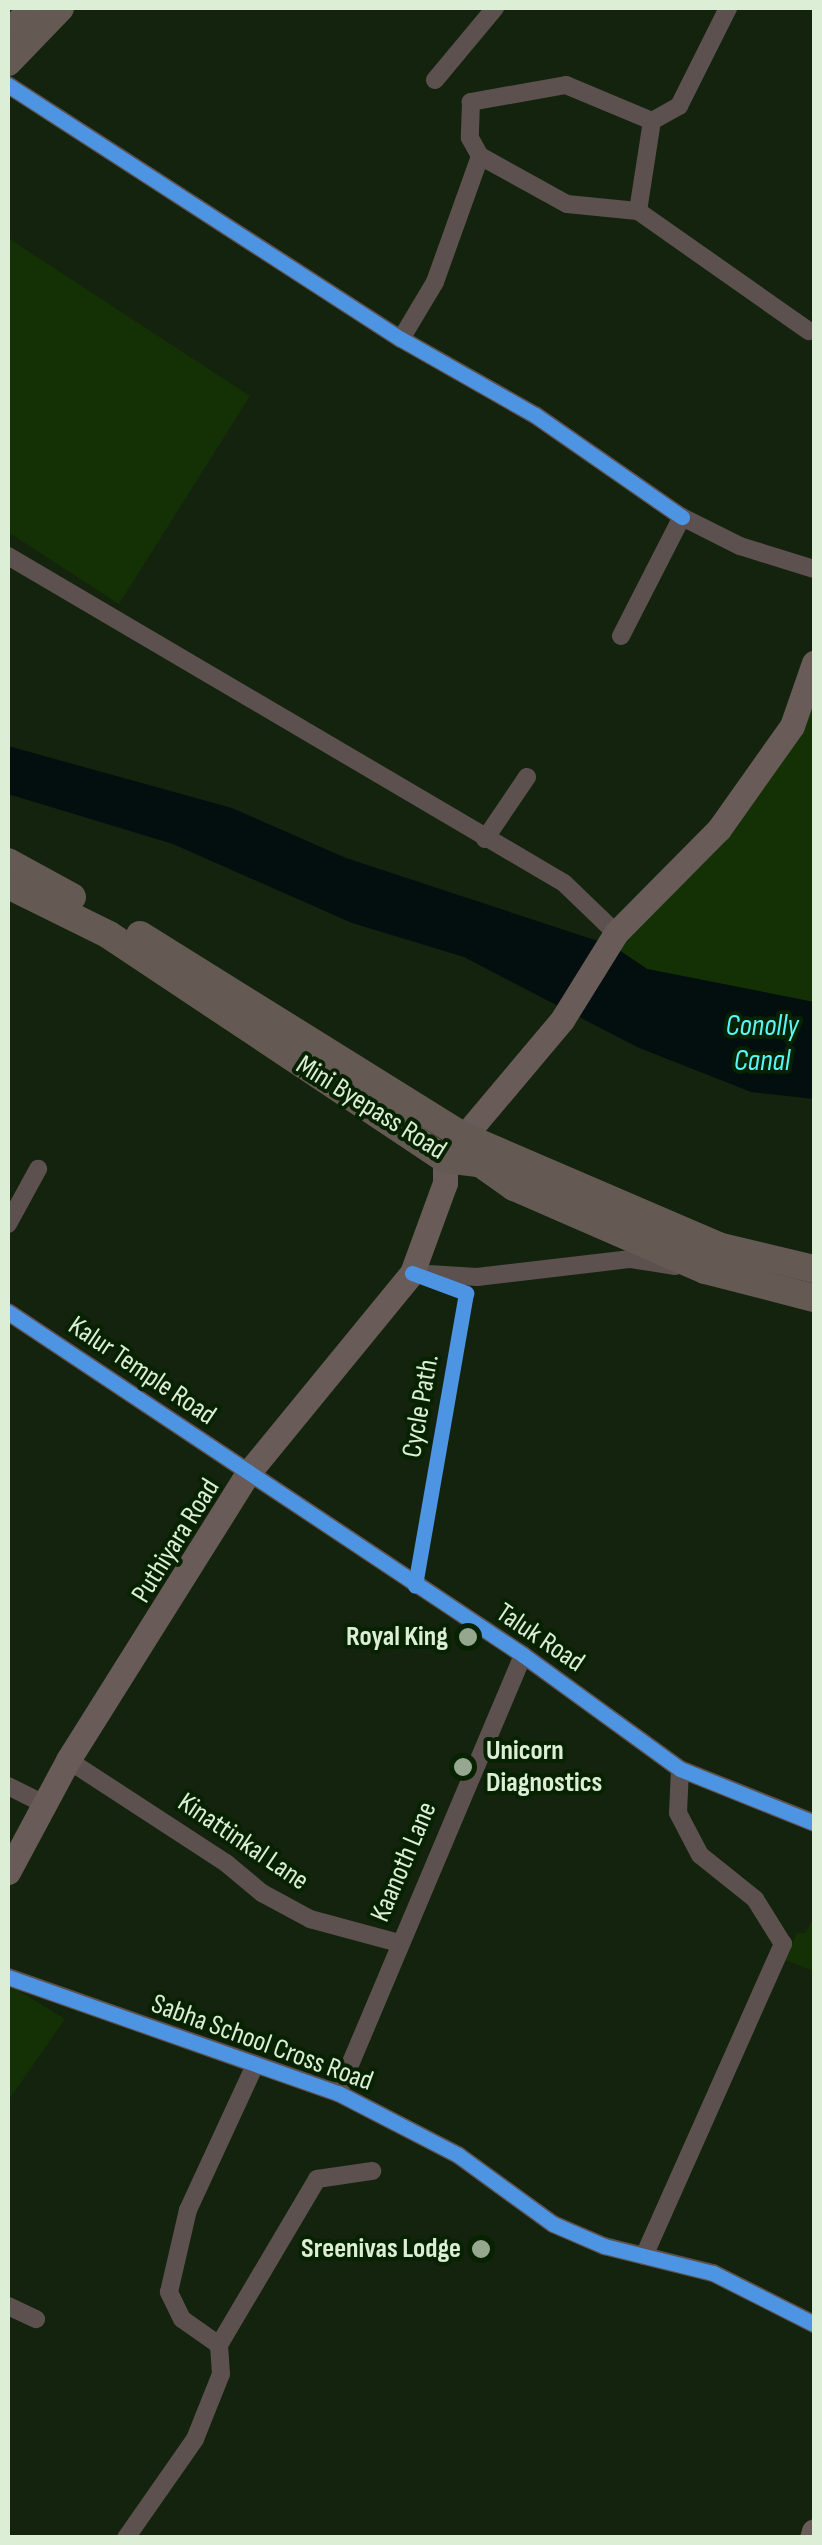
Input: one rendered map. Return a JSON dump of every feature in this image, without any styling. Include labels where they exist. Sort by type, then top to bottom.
[{"type":"main road","points":[[8,62],[60,8]]},
{"type":"main road","points":[[8,34],[31,10]]},
{"type":"main road","points":[[445,1159],[562,1020],[616,933],[719,829],[792,726],[814,663]]},
{"type":"main road","points":[[8,862],[145,937],[462,1136],[718,1246],[814,1269]]},
{"type":"main road","name":"Mini Byepass Road","points":[[8,885],[109,935],[445,1159],[480,1163],[531,1195],[706,1270],[814,1298]]},
{"type":"main road","name":"Puthiyara Road","points":[[8,1872],[68,1760],[249,1472],[412,1273],[446,1183],[445,1159]]},
{"type":"street","points":[[434,80],[495,8]]},
{"type":"street","points":[[638,211],[652,122],[678,106],[728,8]]},
{"type":"street","points":[[8,86],[401,339],[535,415],[682,517],[740,546],[814,569]]},
{"type":"street","points":[[652,122],[566,86],[471,102],[470,138],[480,156],[566,204],[638,211],[813,330]]},
{"type":"street","points":[[401,339],[435,282],[480,156]]},
{"type":"street","points":[[621,636],[682,517]]},
{"type":"street","points":[[8,556],[564,883],[616,933]]},
{"type":"street","points":[[485,839],[527,777]]},
{"type":"street","points":[[8,1224],[38,1169]]},
{"type":"street","points":[[412,1273],[477,1277],[631,1259],[706,1270]]},
{"type":"street","name":"Kalur Temple Road","points":[[8,1312],[249,1472]]},
{"type":"street","name":"Taluk Road","points":[[249,1472],[524,1654],[680,1768],[814,1824]]},
{"type":"street","name":"Kaanoth Lane","points":[[338,2093],[524,1654]]},
{"type":"street","name":"Kinattinkal Lane","points":[[68,1760],[226,1863],[262,1894],[310,1919],[399,1943]]},
{"type":"street","points":[[644,2256],[783,1944],[755,1899],[700,1855],[678,1813],[680,1768]]},
{"type":"street","points":[[8,1786],[44,1804]]},
{"type":"street","name":"Sabha School Cross Road","points":[[8,1977],[338,2093],[458,2155],[553,2224],[644,2256],[713,2273],[814,2324]]},
{"type":"street","points":[[219,2345],[182,2320],[169,2292],[188,2210],[255,2065]]},
{"type":"street","points":[[126,2538],[195,2439],[221,2374],[219,2345],[318,2180],[372,2171]]},
{"type":"street","points":[[8,2306],[36,2319]]},
{"type":"shaded area","points":[[8,238],[250,396],[119,604],[8,532]]},
{"type":"shaded area","points":[[814,704],[814,1002],[647,969],[613,946],[799,735]]},
{"type":"shaded area","points":[[814,1918],[814,1971],[785,1960],[797,1933],[805,1933]]},
{"type":"shaded area","points":[[8,1984],[65,2019],[8,2101]]},
{"type":"water","name":"Conolly Canal","points":[[8,746],[232,808],[346,858],[613,946],[647,969],[814,1002],[814,1099],[751,1092],[637,1047],[464,957],[352,923],[173,844],[8,794]]},
{"type":"cycle path","points":[[8,85],[401,339],[535,415],[682,517]]},
{"type":"cycle path","name":"Cycle Path.","points":[[412,1273],[466,1293],[415,1586]]},
{"type":"cycle path","points":[[8,1312],[523,1655],[680,1769],[814,1823]]},
{"type":"cycle path","points":[[8,1977],[338,2093],[458,2155],[553,2224],[604,2246],[713,2273],[814,2324]]},
{"type":"place","name":"Royal King","points":[[468,1637]]},
{"type":"place","name":"Unicorn Diagnostics","points":[[463,1767]]},
{"type":"place","name":"Sreenivas Lodge","points":[[481,2249]]}]
